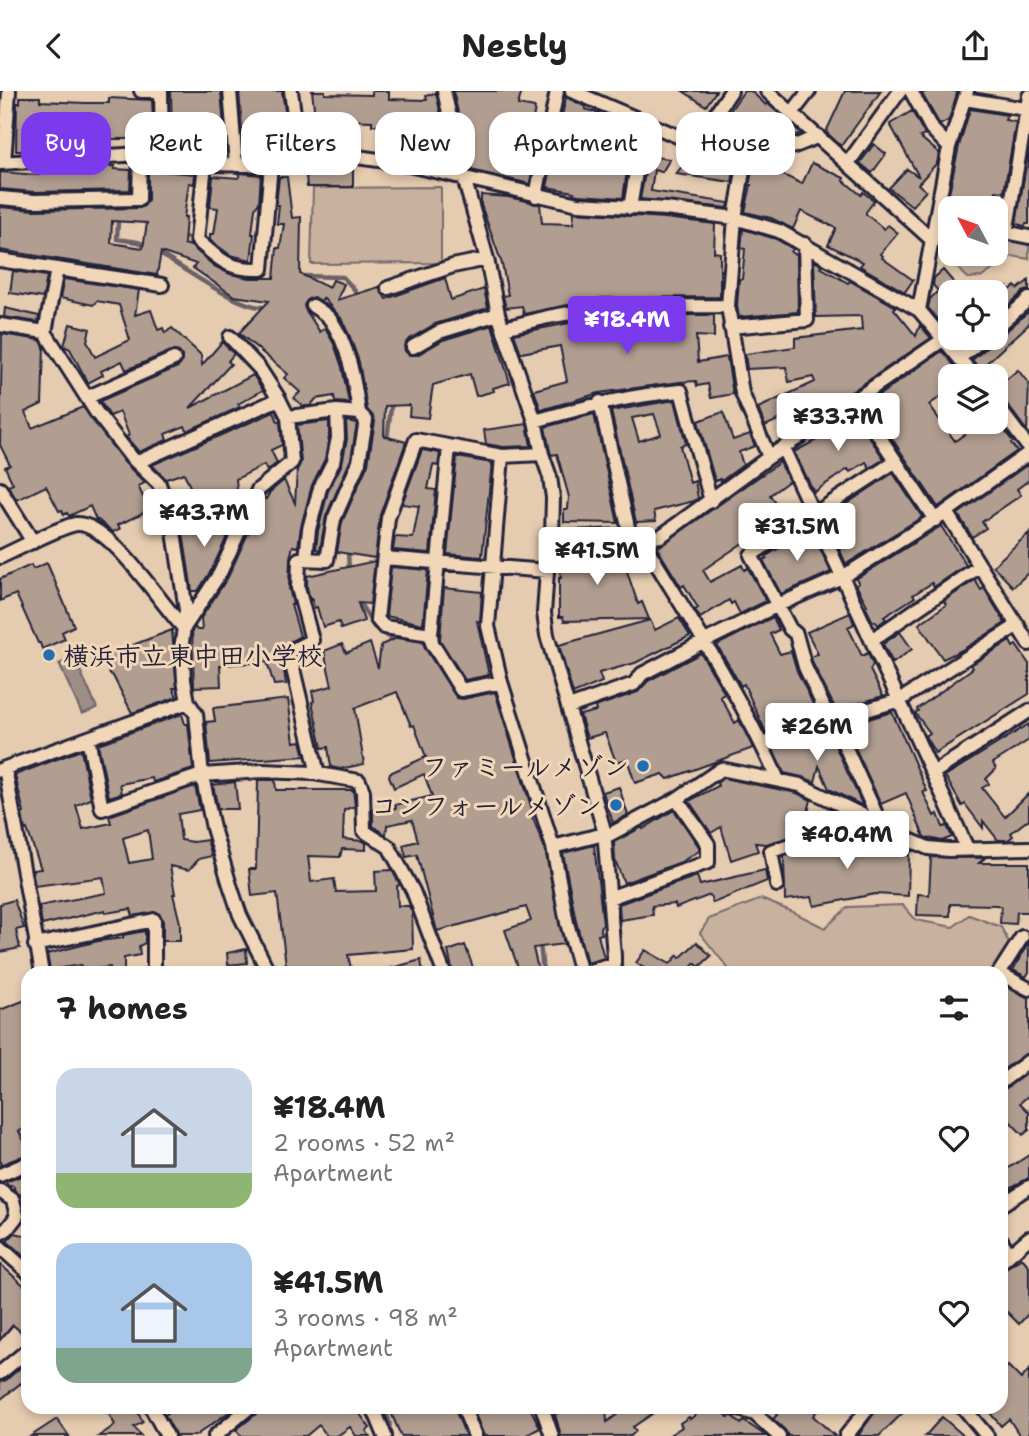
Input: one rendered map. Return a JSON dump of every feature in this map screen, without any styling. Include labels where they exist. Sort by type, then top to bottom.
[{"type":"street","points":[[9,91],[2,163],[125,156]]},
{"type":"street","points":[[141,91],[161,91],[161,112]]},
{"type":"street","points":[[230,91],[236,165]]},
{"type":"street","points":[[291,91],[294,112]]},
{"type":"street","points":[[444,91],[464,178],[487,259],[498,314],[536,421],[542,454],[547,464],[551,487],[552,536],[544,613],[547,635],[604,836],[614,966]]},
{"type":"street","points":[[536,196],[557,91]]},
{"type":"street","points":[[572,91],[621,112]]},
{"type":"street","points":[[717,112],[731,91]]},
{"type":"street","points":[[767,91],[791,112]]},
{"type":"street","points":[[793,112],[809,91]]},
{"type":"street","points":[[848,163],[900,91]]},
{"type":"street","points":[[911,91],[932,128],[949,147]]},
{"type":"street","points":[[939,196],[949,147],[966,95],[1025,109]]},
{"type":"street","points":[[1008,196],[1029,96]]},
{"type":"street","points":[[795,116],[932,240]]},
{"type":"street","points":[[795,146],[818,136]]},
{"type":"street","points":[[361,158],[400,163],[578,204],[666,209],[735,218],[779,230],[919,310],[938,332]]},
{"type":"street","points":[[227,165],[241,165]]},
{"type":"street","points":[[0,198],[34,201],[139,199],[140,175]]},
{"type":"street","points":[[204,175],[197,240],[225,264],[243,269],[262,269],[270,175]]},
{"type":"street","points":[[630,208],[636,175]]},
{"type":"street","points":[[742,175],[735,218],[728,306],[742,393],[769,457]]},
{"type":"street","points":[[919,310],[938,202]]},
{"type":"street","points":[[1008,233],[1029,237]]},
{"type":"street","points":[[730,327],[807,320],[805,244]]},
{"type":"street","points":[[387,288],[453,266],[487,259]]},
{"type":"street","points":[[0,260],[162,285]]},
{"type":"street","points":[[57,269],[45,332],[96,412],[131,457],[159,484],[172,519],[186,610],[184,680],[188,702],[196,714],[202,775],[213,828],[240,915],[266,966]]},
{"type":"street","points":[[1008,317],[1029,299]]},
{"type":"street","points":[[302,559],[327,560],[334,519],[359,463],[366,420],[359,413],[342,339],[329,317],[313,306]]},
{"type":"street","points":[[504,328],[603,307],[728,306]]},
{"type":"street","points":[[413,347],[439,332],[498,314]]},
{"type":"street","points":[[0,325],[45,332]]},
{"type":"street","points":[[184,628],[220,573],[258,490],[292,462],[288,417],[259,368],[230,337]]},
{"type":"street","points":[[552,536],[661,536],[783,447],[938,343]]},
{"type":"street","points":[[953,350],[965,364]]},
{"type":"street","points":[[960,358],[970,350]]},
{"type":"street","points":[[88,397],[174,359]]},
{"type":"street","points":[[536,421],[600,402],[642,394],[681,391],[711,501]]},
{"type":"street","points":[[138,462],[279,399]]},
{"type":"street","points":[[855,400],[896,461],[981,566],[1029,644]]},
{"type":"street","points":[[600,402],[636,538],[705,641],[762,744],[778,780]]},
{"type":"street","points":[[288,417],[337,411],[359,413]]},
{"type":"street","points":[[318,774],[289,652],[312,640],[298,588],[302,559],[320,488],[333,462],[338,438],[337,411]]},
{"type":"street","points":[[569,707],[634,684],[642,674],[705,641],[844,576],[941,516],[1029,450],[1008,421]]},
{"type":"street","points":[[430,634],[384,627],[377,619],[388,518],[416,440],[502,456],[542,454]]},
{"type":"street","points":[[449,447],[430,634],[432,643],[461,690],[501,682]]},
{"type":"street","points":[[783,447],[967,848]]},
{"type":"street","points":[[502,456],[488,626],[501,682],[553,847],[567,923],[579,966]]},
{"type":"street","points":[[878,824],[833,720],[827,714],[804,667],[796,634],[790,629],[751,555],[896,461]]},
{"type":"street","points":[[0,489],[33,542]]},
{"type":"street","points":[[172,519],[248,511]]},
{"type":"street","points":[[0,557],[76,524],[90,527],[137,568],[171,615],[184,628]]},
{"type":"street","points":[[300,534],[302,559]]},
{"type":"street","points":[[384,558],[547,571]]},
{"type":"street","points":[[873,639],[981,566]]},
{"type":"street","points":[[762,744],[810,725],[900,700],[1018,625]]},
{"type":"street","points":[[40,966],[3,769],[188,702]]},
{"type":"street","points":[[933,773],[1029,711]]},
{"type":"street","points":[[88,738],[102,809],[202,775],[262,771],[318,774],[361,783],[364,831],[389,848],[413,891],[441,966]]},
{"type":"street","points":[[553,847],[604,836],[677,799],[721,769],[800,785],[928,848],[1029,848]]},
{"type":"street","points":[[609,898],[708,862],[708,844],[677,799]]},
{"type":"street","points":[[777,885],[772,851],[878,824]]},
{"type":"street","points":[[35,945],[154,920],[154,966]]},
{"type":"street","points":[[1005,966],[1022,937]]},
{"type":"street","points":[[1008,978],[1029,989]]},
{"type":"street","points":[[1008,1077],[1029,1061]]},
{"type":"street","points":[[0,1175],[21,1166]]},
{"type":"street","points":[[1008,1200],[1029,1187]]},
{"type":"street","points":[[0,1191],[13,1200],[21,1215]]},
{"type":"street","points":[[0,1233],[21,1218]]},
{"type":"street","points":[[1008,1256],[1029,1238]]},
{"type":"street","points":[[0,1247],[21,1266]]},
{"type":"street","points":[[0,1373],[21,1356]]},
{"type":"street","points":[[156,1414],[167,1436]]},
{"type":"street","points":[[215,1436],[229,1432],[244,1414]]},
{"type":"street","points":[[376,1414],[384,1435]]},
{"type":"street","points":[[466,1414],[475,1436]]},
{"type":"street","points":[[544,1414],[552,1436]]},
{"type":"street","points":[[756,1414],[779,1436]]},
{"type":"street","points":[[846,1436],[863,1414]]},
{"type":"street","points":[[969,1414],[987,1436]]},
{"type":"shaded area","points":[[441,187],[441,263],[311,264],[313,188]]},
{"type":"shaded area","points":[[1008,240],[1029,244],[1029,259],[1012,256],[1008,259]]},
{"type":"shaded area","points":[[956,266],[998,266],[982,277],[968,278]]},
{"type":"shaded area","points":[[74,657],[97,708],[82,714],[59,664]]},
{"type":"shaded area","points":[[761,899],[825,928],[848,907],[903,905],[916,920],[953,927],[969,915],[1001,927],[1010,945],[997,966],[726,966],[700,933],[709,919]]},
{"type":"building","points":[[171,91],[221,91],[223,112],[171,112]]},
{"type":"building","points":[[239,91],[282,91],[285,112],[241,112],[241,117]]},
{"type":"building","points":[[312,91],[325,91],[325,94],[372,95],[372,91],[389,91],[389,99],[427,100],[426,96],[436,93],[440,112],[375,112],[375,125],[372,125],[372,121],[361,121],[361,112],[315,112]]},
{"type":"building","points":[[453,91],[522,91],[518,105],[535,108],[534,112],[489,112],[489,174],[475,171],[475,112],[458,112]]},
{"type":"building","points":[[683,91],[716,91],[706,106]]},
{"type":"building","points":[[744,91],[751,91],[777,112],[729,112]]},
{"type":"building","points":[[845,91],[881,91],[841,146],[826,132]]},
{"type":"building","points":[[927,91],[957,93],[949,120],[940,125],[922,94]]},
{"type":"building","points":[[20,97],[40,97],[40,101],[85,103],[109,103],[109,98],[152,100],[153,112],[125,112],[125,139],[111,139],[111,112],[21,112],[21,151],[16,151],[17,103],[20,103]]},
{"type":"building","points":[[566,97],[596,112],[563,112]]},
{"type":"building","points":[[970,109],[1007,115],[1005,120],[1016,122],[1004,192],[996,191],[995,196],[953,196],[949,193]]},
{"type":"building","points":[[912,111],[925,135],[920,137],[939,153],[937,163],[918,184],[926,191],[912,206],[889,188],[907,169],[919,177],[890,124]]},
{"type":"building","points":[[874,144],[886,154],[872,173],[860,163]]},
{"type":"building","points":[[1029,149],[1029,224],[1025,226],[1016,224]]},
{"type":"building","points":[[662,158],[670,159],[662,172]]},
{"type":"building","points":[[812,163],[844,178],[843,180],[861,195],[863,192],[874,201],[866,214],[884,229],[888,225],[898,233],[880,254],[913,280],[905,292],[860,266],[863,262],[828,245],[836,228],[801,211],[793,229],[771,218],[745,212],[751,175],[783,175],[802,184]]},
{"type":"building","points":[[111,166],[125,170],[125,175],[131,175],[130,190],[34,192],[0,189],[0,172],[21,175],[111,175]]},
{"type":"building","points":[[240,173],[261,175],[259,203],[255,208],[251,260],[230,255],[210,240],[210,234],[214,234],[218,208],[210,207],[213,176],[239,178]]},
{"type":"building","points":[[148,175],[195,175],[194,184],[189,183],[184,217],[184,244],[191,246],[214,266],[230,274],[250,278],[274,278],[277,248],[280,248],[284,224],[277,224],[279,177],[287,177],[292,218],[301,217],[300,274],[329,288],[333,280],[344,284],[337,300],[379,287],[386,299],[445,278],[451,300],[484,289],[488,308],[435,324],[408,340],[404,346],[405,351],[409,355],[417,355],[443,340],[492,325],[510,383],[476,396],[470,374],[433,385],[428,418],[409,416],[410,405],[385,406],[384,436],[406,442],[380,515],[375,558],[337,552],[342,522],[368,464],[375,421],[367,409],[359,362],[350,337],[341,318],[323,298],[321,301],[314,297],[308,299],[304,305],[320,332],[325,328],[334,344],[349,403],[335,402],[334,396],[316,399],[310,406],[303,406],[294,398],[300,392],[284,378],[288,374],[239,333],[269,301],[234,296],[193,268],[196,264],[161,252],[157,275],[0,250],[0,207],[34,210],[144,206],[148,200]],"holes":[[[112,221],[147,223],[143,248],[111,243]]]},
{"type":"building","points":[[353,175],[353,187],[307,187],[306,176]]},
{"type":"building","points":[[492,175],[531,175],[530,184]]},
{"type":"building","points":[[550,175],[626,175],[623,198],[579,195],[547,187]]},
{"type":"building","points":[[645,175],[653,175],[651,191],[729,203],[728,208],[640,199]]},
{"type":"building","points":[[683,175],[733,175],[732,182]]},
{"type":"building","points":[[481,195],[540,204],[542,223],[573,224],[574,212],[715,224],[714,252],[720,253],[720,297],[602,298],[524,314],[522,306],[506,308],[503,296],[508,295],[502,264],[481,205]]},
{"type":"building","points":[[743,229],[776,239],[793,249],[791,252],[797,255],[798,312],[739,317],[739,279],[742,279],[745,249],[741,248]]},
{"type":"building","points":[[814,261],[848,283],[850,281],[896,307],[894,309],[916,336],[920,325],[931,338],[826,409],[787,416],[765,426],[758,408],[815,382],[813,377],[789,382],[786,367],[747,369],[745,354],[795,347],[795,338],[862,330],[861,316],[816,317]]},
{"type":"building","points":[[943,270],[952,280],[938,280],[938,291],[933,285],[934,278]]},
{"type":"building","points":[[13,271],[47,276],[43,298],[10,293]]},
{"type":"building","points":[[64,279],[139,290],[135,315],[151,310],[158,330],[163,328],[165,333],[172,328],[201,355],[202,365],[222,342],[234,354],[228,361],[231,364],[190,408],[253,375],[263,390],[238,404],[240,407],[187,431],[185,426],[165,434],[167,440],[139,452],[126,437],[129,435],[120,412],[110,416],[100,401],[178,367],[182,356],[179,352],[171,351],[126,370],[122,361],[101,371],[103,375],[88,383],[70,349],[64,346],[70,324],[90,329],[87,341],[95,357],[130,340],[119,305],[97,301],[93,305],[60,298]]},
{"type":"building","points":[[1029,280],[1029,290],[1008,306],[1008,288],[1010,290],[1015,286],[1018,289]]},
{"type":"building","points":[[938,291],[938,319],[928,308],[930,299]]},
{"type":"building","points":[[5,308],[39,316],[38,322],[4,317]]},
{"type":"building","points":[[1029,311],[1029,324],[1008,343],[1008,330]]},
{"type":"building","points":[[676,315],[714,315],[714,337],[696,336],[698,362],[727,357],[733,394],[711,398],[708,384],[697,386],[696,381],[680,382],[599,393],[541,410],[534,390],[567,381],[560,346],[521,353],[514,334],[604,316],[626,316],[628,323]]},
{"type":"building","points":[[2,334],[40,340],[44,346],[42,404],[25,412],[32,428],[83,407],[124,462],[145,483],[138,486],[149,510],[118,525],[120,529],[113,532],[96,520],[90,506],[69,516],[67,513],[64,515],[62,510],[59,511],[46,486],[17,500],[8,486],[13,484],[5,467],[10,465],[0,445]]},
{"type":"building","points":[[984,350],[1001,350],[985,364],[976,364],[972,360]]},
{"type":"building","points":[[942,351],[953,364],[938,364],[938,399],[929,405],[938,417],[938,434],[950,434],[955,441],[965,434],[1007,434],[1017,451],[938,507],[868,403]]},
{"type":"building","points":[[1018,370],[1029,384],[1027,431],[1008,406],[1008,378]]},
{"type":"building","points":[[675,400],[686,444],[680,446],[690,483],[695,481],[698,498],[654,511],[656,521],[636,522],[611,411]],"holes":[[[654,414],[661,434],[639,441],[632,418]]]},
{"type":"building","points":[[274,412],[278,422],[280,421],[282,445],[271,450],[277,463],[267,471],[264,465],[236,479],[238,501],[193,508],[192,491],[184,473],[166,479],[152,465]]},
{"type":"building","points":[[723,412],[733,440],[750,434],[755,446],[739,452],[743,465],[721,481],[715,481],[698,421]]},
{"type":"building","points":[[853,413],[884,459],[870,468],[866,462],[850,472],[848,469],[814,492],[794,452],[826,435],[824,432]]},
{"type":"building","points":[[594,414],[618,523],[564,522],[564,509],[568,509],[569,497],[557,454],[552,455],[550,452],[545,427]]},
{"type":"building","points":[[329,421],[325,459],[312,485],[298,547],[293,546],[290,558],[291,605],[300,636],[284,645],[281,650],[286,684],[274,685],[267,662],[220,665],[221,686],[194,687],[192,631],[195,627],[202,630],[201,618],[228,577],[264,498],[284,480],[295,503],[297,470],[301,462],[297,425]]},
{"type":"building","points":[[346,421],[357,423],[351,459],[326,516],[320,550],[316,549],[318,531],[328,491],[342,464],[347,439]]},
{"type":"building","points":[[527,424],[531,446],[503,447],[486,444],[484,430]]},
{"type":"building","points":[[422,450],[440,453],[438,466],[433,465],[428,489],[436,490],[430,553],[393,550],[395,537],[413,538],[419,506],[402,504]]},
{"type":"building","points":[[457,457],[492,463],[482,557],[447,554]]},
{"type":"building","points":[[780,462],[789,481],[770,495],[784,515],[703,570],[710,582],[742,565],[744,570],[748,568],[766,601],[740,614],[734,602],[731,604],[729,600],[700,618],[695,610],[698,608],[684,585],[681,587],[657,548]]},
{"type":"building","points":[[1027,465],[1029,480],[1017,489],[1021,495],[982,522],[986,528],[972,537],[958,514]]},
{"type":"building","points":[[893,473],[922,517],[846,564],[825,518]]},
{"type":"building","points":[[231,522],[233,524],[212,569],[198,591],[192,591],[182,527]]},
{"type":"building","points":[[941,526],[966,565],[934,587],[932,583],[913,595],[915,597],[884,617],[886,619],[878,625],[873,622],[856,585],[859,583],[856,579]]},
{"type":"building","points":[[811,529],[831,572],[781,594],[763,560]]},
{"type":"building","points":[[1029,533],[1029,572],[1013,587],[993,566]]},
{"type":"building","points":[[618,545],[638,604],[642,602],[649,619],[564,621],[563,617],[559,617],[561,578],[558,556],[593,546],[594,550]]},
{"type":"building","points":[[375,561],[370,604],[358,603],[364,621],[341,629],[339,622],[323,627],[317,607],[314,608],[312,599],[310,600],[307,576]]},
{"type":"building","points":[[47,563],[74,626],[62,632],[65,639],[42,649],[16,594],[0,601],[0,579],[31,565],[33,569]]},
{"type":"building","points":[[391,567],[428,570],[423,624],[386,616]]},
{"type":"building","points":[[975,580],[981,590],[984,588],[1005,623],[943,659],[919,624],[946,605],[944,601]]},
{"type":"building","points":[[444,588],[482,592],[480,622],[477,621],[489,675],[465,680],[440,640]]},
{"type":"building","points":[[850,613],[854,624],[848,627],[862,656],[868,653],[873,665],[870,670],[883,696],[836,710],[813,664],[811,657],[818,654],[807,632]]},
{"type":"building","points":[[773,617],[779,630],[770,634],[780,654],[791,651],[797,671],[818,714],[766,733],[744,684],[741,686],[717,645]]},
{"type":"building","points":[[679,618],[690,636],[635,663],[599,673],[602,682],[573,694],[559,645],[650,620],[655,630]]},
{"type":"building","points":[[172,630],[177,688],[173,688],[177,697],[132,713],[109,673],[104,656]]},
{"type":"building","points":[[900,632],[912,649],[893,663],[883,644]]},
{"type":"building","points":[[397,638],[423,642],[457,698],[495,692],[532,816],[545,849],[564,944],[533,948],[537,966],[518,966],[505,930],[531,921],[526,907],[437,931],[417,855],[406,857],[403,845],[418,841],[412,820],[387,825],[386,835],[373,826],[373,810],[396,808],[395,805],[432,796],[424,774],[394,788],[389,776],[390,773],[426,757],[397,692],[355,708],[364,764],[340,769],[331,767],[328,747],[322,748],[312,702],[312,691],[332,686],[324,651],[342,644],[346,653],[370,643],[378,668],[381,645]]},
{"type":"building","points":[[1010,641],[1029,664],[1029,694],[935,753],[925,736],[930,733],[915,713],[917,709],[973,668],[971,665]]},
{"type":"building","points":[[701,653],[725,694],[720,696],[735,723],[739,720],[753,748],[668,779],[663,774],[635,783],[627,759],[616,762],[605,733],[587,738],[580,715],[596,711],[595,707],[638,692],[648,681]]},
{"type":"building","points":[[288,699],[294,742],[301,741],[305,756],[210,763],[206,722],[215,721],[213,708]]},
{"type":"building","points":[[892,712],[927,791],[923,792],[934,816],[938,814],[943,827],[947,826],[952,837],[942,841],[924,837],[906,793],[881,804],[845,726]]},
{"type":"building","points":[[182,714],[185,724],[188,724],[193,769],[153,782],[152,778],[120,784],[122,793],[109,797],[98,744]]},
{"type":"building","points":[[1029,724],[1029,740],[993,763],[996,769],[986,779],[989,784],[982,788],[1005,817],[1029,793],[1029,819],[1011,833],[1013,836],[1008,840],[998,840],[983,821],[983,828],[965,804],[962,806],[945,776]]},
{"type":"building","points":[[828,730],[863,806],[829,789],[819,766],[815,782],[784,773],[773,749]]},
{"type":"building","points":[[81,750],[91,799],[76,805],[83,829],[111,823],[109,816],[195,786],[200,810],[178,814],[181,840],[207,840],[212,856],[199,859],[189,870],[170,866],[180,923],[180,941],[163,941],[163,919],[157,912],[133,916],[131,909],[106,913],[105,910],[42,925],[39,906],[106,893],[103,877],[35,886],[32,870],[41,869],[27,829],[25,830],[15,775]],"holes":[[[148,830],[152,859],[129,863],[123,838]]]},
{"type":"building","points":[[723,778],[797,793],[811,800],[807,816],[831,810],[843,816],[844,821],[767,844],[755,843],[758,851],[731,860],[721,827],[711,833],[689,801],[718,786],[717,783]]},
{"type":"building","points":[[258,780],[275,780],[276,790],[353,790],[355,806],[344,810],[343,839],[363,841],[366,843],[366,850],[342,849],[340,857],[308,856],[311,882],[334,879],[336,892],[376,891],[375,871],[392,870],[400,885],[397,886],[398,906],[409,906],[412,912],[413,949],[348,955],[350,966],[286,966],[277,893],[252,896],[249,869],[256,869]]},
{"type":"building","points":[[235,782],[238,809],[218,809],[213,785]]},
{"type":"building","name":"コンフォールメゾン","points":[[619,787],[628,815],[613,823],[603,792]]},
{"type":"building","points":[[674,810],[699,851],[681,862],[624,883],[615,860],[614,842],[642,827],[643,829]]},
{"type":"building","points":[[861,835],[861,839],[888,840],[889,845],[900,845],[913,851],[905,854],[909,854],[908,896],[875,894],[814,906],[812,897],[785,900],[784,856]]},
{"type":"building","points":[[594,845],[603,924],[600,927],[602,934],[598,935],[604,958],[587,963],[563,853]]},
{"type":"building","points":[[931,857],[985,858],[979,863],[1029,863],[1029,912],[1017,912],[1016,924],[1000,923],[1001,907],[997,905],[950,904],[950,916],[917,915],[918,894],[929,895]]},
{"type":"building","points":[[765,870],[767,881],[713,903],[710,895],[676,908],[675,904],[652,906],[653,915],[620,920],[619,904],[697,876],[700,885]]},
{"type":"building","points":[[14,900],[24,928],[16,930],[20,948],[0,952],[0,904]]},
{"type":"building","points":[[145,931],[145,943],[139,946],[140,955],[124,958],[124,966],[49,966],[47,954],[98,941],[123,938],[123,935]]},
{"type":"building","points":[[697,942],[711,956],[700,966],[695,963],[692,966],[641,966],[636,963],[645,950],[670,964],[678,955],[680,958]]},
{"type":"building","points":[[1029,942],[1029,972],[1026,977],[1013,970]]},
{"type":"building","points":[[465,945],[472,966],[451,966],[448,951]]},
{"type":"building","points":[[246,949],[247,963],[228,965],[227,953]]},
{"type":"building","points":[[421,960],[422,966],[399,966]]},
{"type":"building","points":[[1008,988],[1029,998],[1029,1052],[1008,1066]]},
{"type":"building","points":[[21,1002],[21,1157],[0,1165],[0,1010]]},
{"type":"building","points":[[1029,1072],[1029,1095],[1020,1103],[1029,1112],[1029,1130],[1023,1135],[1008,1119],[1008,1086]]},
{"type":"building","points":[[1029,1155],[1029,1178],[1008,1188],[1008,1168]]},
{"type":"building","points":[[21,1176],[21,1194],[19,1195],[13,1186],[8,1186],[6,1182]]},
{"type":"building","points":[[15,1233],[21,1234],[21,1254],[7,1241]]},
{"type":"building","points":[[1022,1258],[1029,1266],[1029,1313],[1019,1324],[1008,1313],[1008,1267]]},
{"type":"building","points":[[0,1264],[21,1283],[21,1332],[13,1325],[0,1340]]},
{"type":"building","points":[[1008,1366],[1021,1379],[1029,1370],[1029,1436],[1020,1436],[1009,1419],[1001,1426],[991,1414],[1008,1414]]},
{"type":"building","points":[[21,1367],[21,1383],[0,1400],[0,1382]]},
{"type":"building","points":[[109,1414],[139,1414],[143,1422],[134,1427],[141,1436],[99,1436],[115,1425]]},
{"type":"building","points":[[226,1414],[195,1436],[176,1436],[165,1415]]},
{"type":"building","points":[[256,1414],[360,1414],[370,1428],[366,1431],[370,1436],[356,1436],[350,1427],[337,1436],[327,1436],[319,1425],[306,1436],[241,1436],[236,1430]]},
{"type":"building","points":[[457,1414],[466,1436],[401,1436],[392,1415]]},
{"type":"building","points":[[475,1414],[533,1414],[540,1428],[525,1436],[484,1436]]},
{"type":"building","points":[[555,1414],[606,1414],[607,1422],[618,1414],[652,1414],[633,1427],[636,1431],[631,1436],[561,1436]]},
{"type":"building","points":[[697,1414],[726,1414],[741,1424],[744,1421],[766,1436],[668,1436],[682,1427],[680,1423],[689,1417],[690,1419]]},
{"type":"building","points":[[815,1414],[813,1416],[835,1436],[788,1436],[773,1419],[777,1415]]},
{"type":"building","points":[[873,1414],[902,1414],[879,1436],[858,1436]]},
{"type":"building","points":[[942,1417],[964,1436],[925,1436]]},
{"type":"building","points":[[57,1419],[69,1436],[31,1436]]},
{"type":"waterway","points":[[119,202],[117,239],[148,246]]},
{"type":"waterway","points":[[181,236],[191,239]]},
{"type":"waterway","points":[[158,253],[228,295],[243,302],[268,307]]},
{"type":"waterway","points":[[300,276],[343,277],[354,289],[359,300]]},
{"type":"waterway","points":[[387,439],[392,400]]},
{"type":"waterway","points":[[348,550],[349,572]]},
{"type":"waterway","points":[[358,600],[374,627],[396,642]]},
{"type":"waterway","points":[[540,943],[542,966]]},
{"type":"waterway","points":[[386,1414],[390,1424],[388,1433]]},
{"type":"place","name":"横浜市立東中田小学校","points":[[49,655]]},
{"type":"place","name":"ファミールメゾン","points":[[643,766]]},
{"type":"place","name":"コンフォールメゾン","points":[[616,805]]}]
